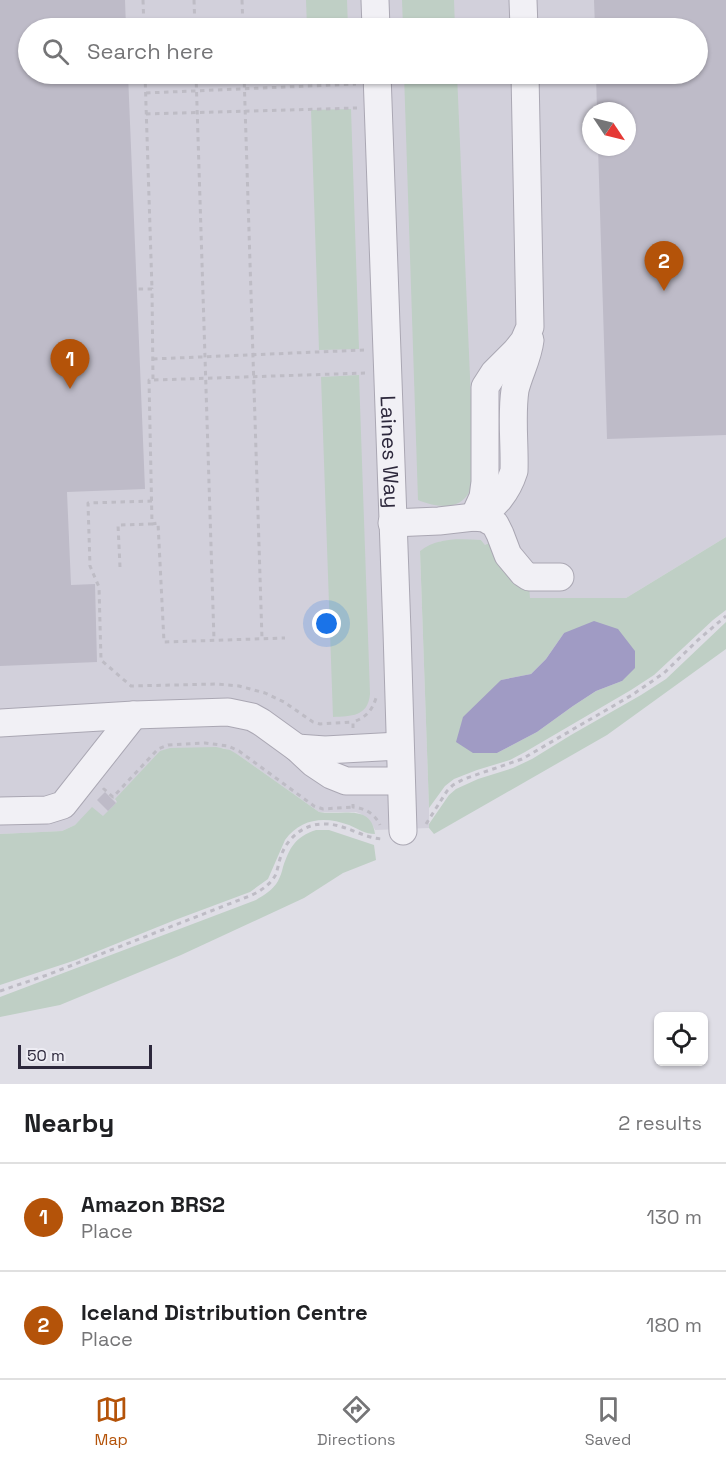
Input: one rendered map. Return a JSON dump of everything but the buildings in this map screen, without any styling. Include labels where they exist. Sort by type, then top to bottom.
[{"type":"street","points":[[375,0],[376,18]]},
{"type":"street","points":[[523,0],[524,18]]},
{"type":"street","name":"Laines Way","points":[[366,84],[397,631],[400,781],[398,830]]},
{"type":"street","points":[[474,517],[483,497],[485,482],[485,387],[494,373],[524,341],[530,327],[525,84]]},
{"type":"street","points":[[392,523],[484,518],[495,524],[508,555],[523,573],[530,576],[560,577]]},
{"type":"street","points":[[0,723],[228,712],[241,714],[261,722],[331,775],[346,781],[400,781]]},
{"type":"street","points":[[0,811],[47,810],[63,805],[134,715]]},
{"type":"street","points":[[297,748],[325,750],[353,735],[399,746]]},
{"type":"path","points":[[143,0],[144,18]]},
{"type":"path","points":[[194,0],[195,18]]},
{"type":"path","points":[[242,0],[243,18]]},
{"type":"path","points":[[146,84],[153,380]]},
{"type":"path","points":[[196,84],[214,640]]},
{"type":"path","points":[[244,84],[262,639]]},
{"type":"path","points":[[146,93],[305,84]]},
{"type":"path","points":[[146,114],[357,108],[356,101]]},
{"type":"path","points":[[137,289],[152,289]]},
{"type":"path","points":[[153,359],[364,350],[364,356]]},
{"type":"path","points":[[152,524],[149,380],[365,373]]},
{"type":"path","points":[[152,501],[88,503],[90,566],[99,587],[101,660],[130,686],[217,684],[239,686],[265,693],[284,702],[313,722],[353,735],[360,720],[367,716],[376,696]]},
{"type":"path","points":[[120,567],[118,525],[158,523],[164,642],[285,638]]},
{"type":"path","points":[[0,991],[252,896],[267,886],[272,879],[289,841],[308,826],[332,824],[372,838],[398,830],[440,801],[453,785],[522,759],[632,695],[664,674],[726,616]]},
{"type":"path","points":[[113,797],[158,749],[168,745],[205,743],[228,746],[239,751],[314,806],[323,809],[353,807],[364,809],[398,830]]},
{"type":"path","points":[[353,807],[355,781]]},
{"type":"shaded area","points":[[0,0],[726,0],[726,537],[626,598],[530,598],[504,573],[481,540],[441,541],[420,551],[429,828],[375,830],[361,814],[356,812],[319,812],[237,754],[223,748],[115,800],[118,802],[103,817],[80,820],[62,831],[0,834]]},
{"type":"shaded area","points":[[306,0],[347,0],[348,18],[307,18]]},
{"type":"shaded area","points":[[402,0],[454,0],[455,18],[403,18]]},
{"type":"shaded area","points":[[404,84],[457,84],[474,470],[471,488],[460,502],[440,506],[418,500]]},
{"type":"shaded area","points":[[351,109],[359,349],[319,350],[311,110]]},
{"type":"shaded area","points":[[359,375],[370,694],[366,707],[358,714],[333,717],[321,377]]},
{"type":"shaded area","points":[[726,537],[726,610],[654,675],[510,760],[454,779],[445,786],[429,808],[420,551],[434,543],[449,540],[481,540],[485,545],[492,542],[503,570],[507,575],[529,586],[530,598],[626,598]],"holes":[[[564,633],[622,681],[596,691],[537,732],[497,753],[473,753],[501,680],[531,674],[546,659]]]},
{"type":"shaded area","points":[[594,621],[618,629],[635,651],[635,668],[622,681],[596,691],[537,732],[497,753],[473,753],[456,742],[463,717],[501,680],[531,674],[546,659],[564,633]]},
{"type":"shaded area","points":[[726,622],[726,649],[607,735],[434,834],[429,828],[429,824],[449,795],[456,789],[532,759],[641,695],[666,679]]},
{"type":"shaded area","points":[[216,747],[237,754],[319,812],[361,814],[368,818],[375,834],[331,820],[306,823],[298,827],[285,840],[268,879],[250,892],[76,960],[0,985],[0,834],[62,831],[75,825],[92,807],[103,816],[117,802],[115,799],[160,751],[170,748]]},
{"type":"shaded area","points":[[316,830],[329,830],[374,845],[376,860],[343,873],[304,898],[181,955],[60,1005],[0,1017],[0,997],[256,900],[276,884],[294,844],[303,836]]},
{"type":"place","name":"Iceland Distribution Centre","points":[[664,291]]},
{"type":"place","name":"Amazon BRS2","points":[[70,389]]}]
